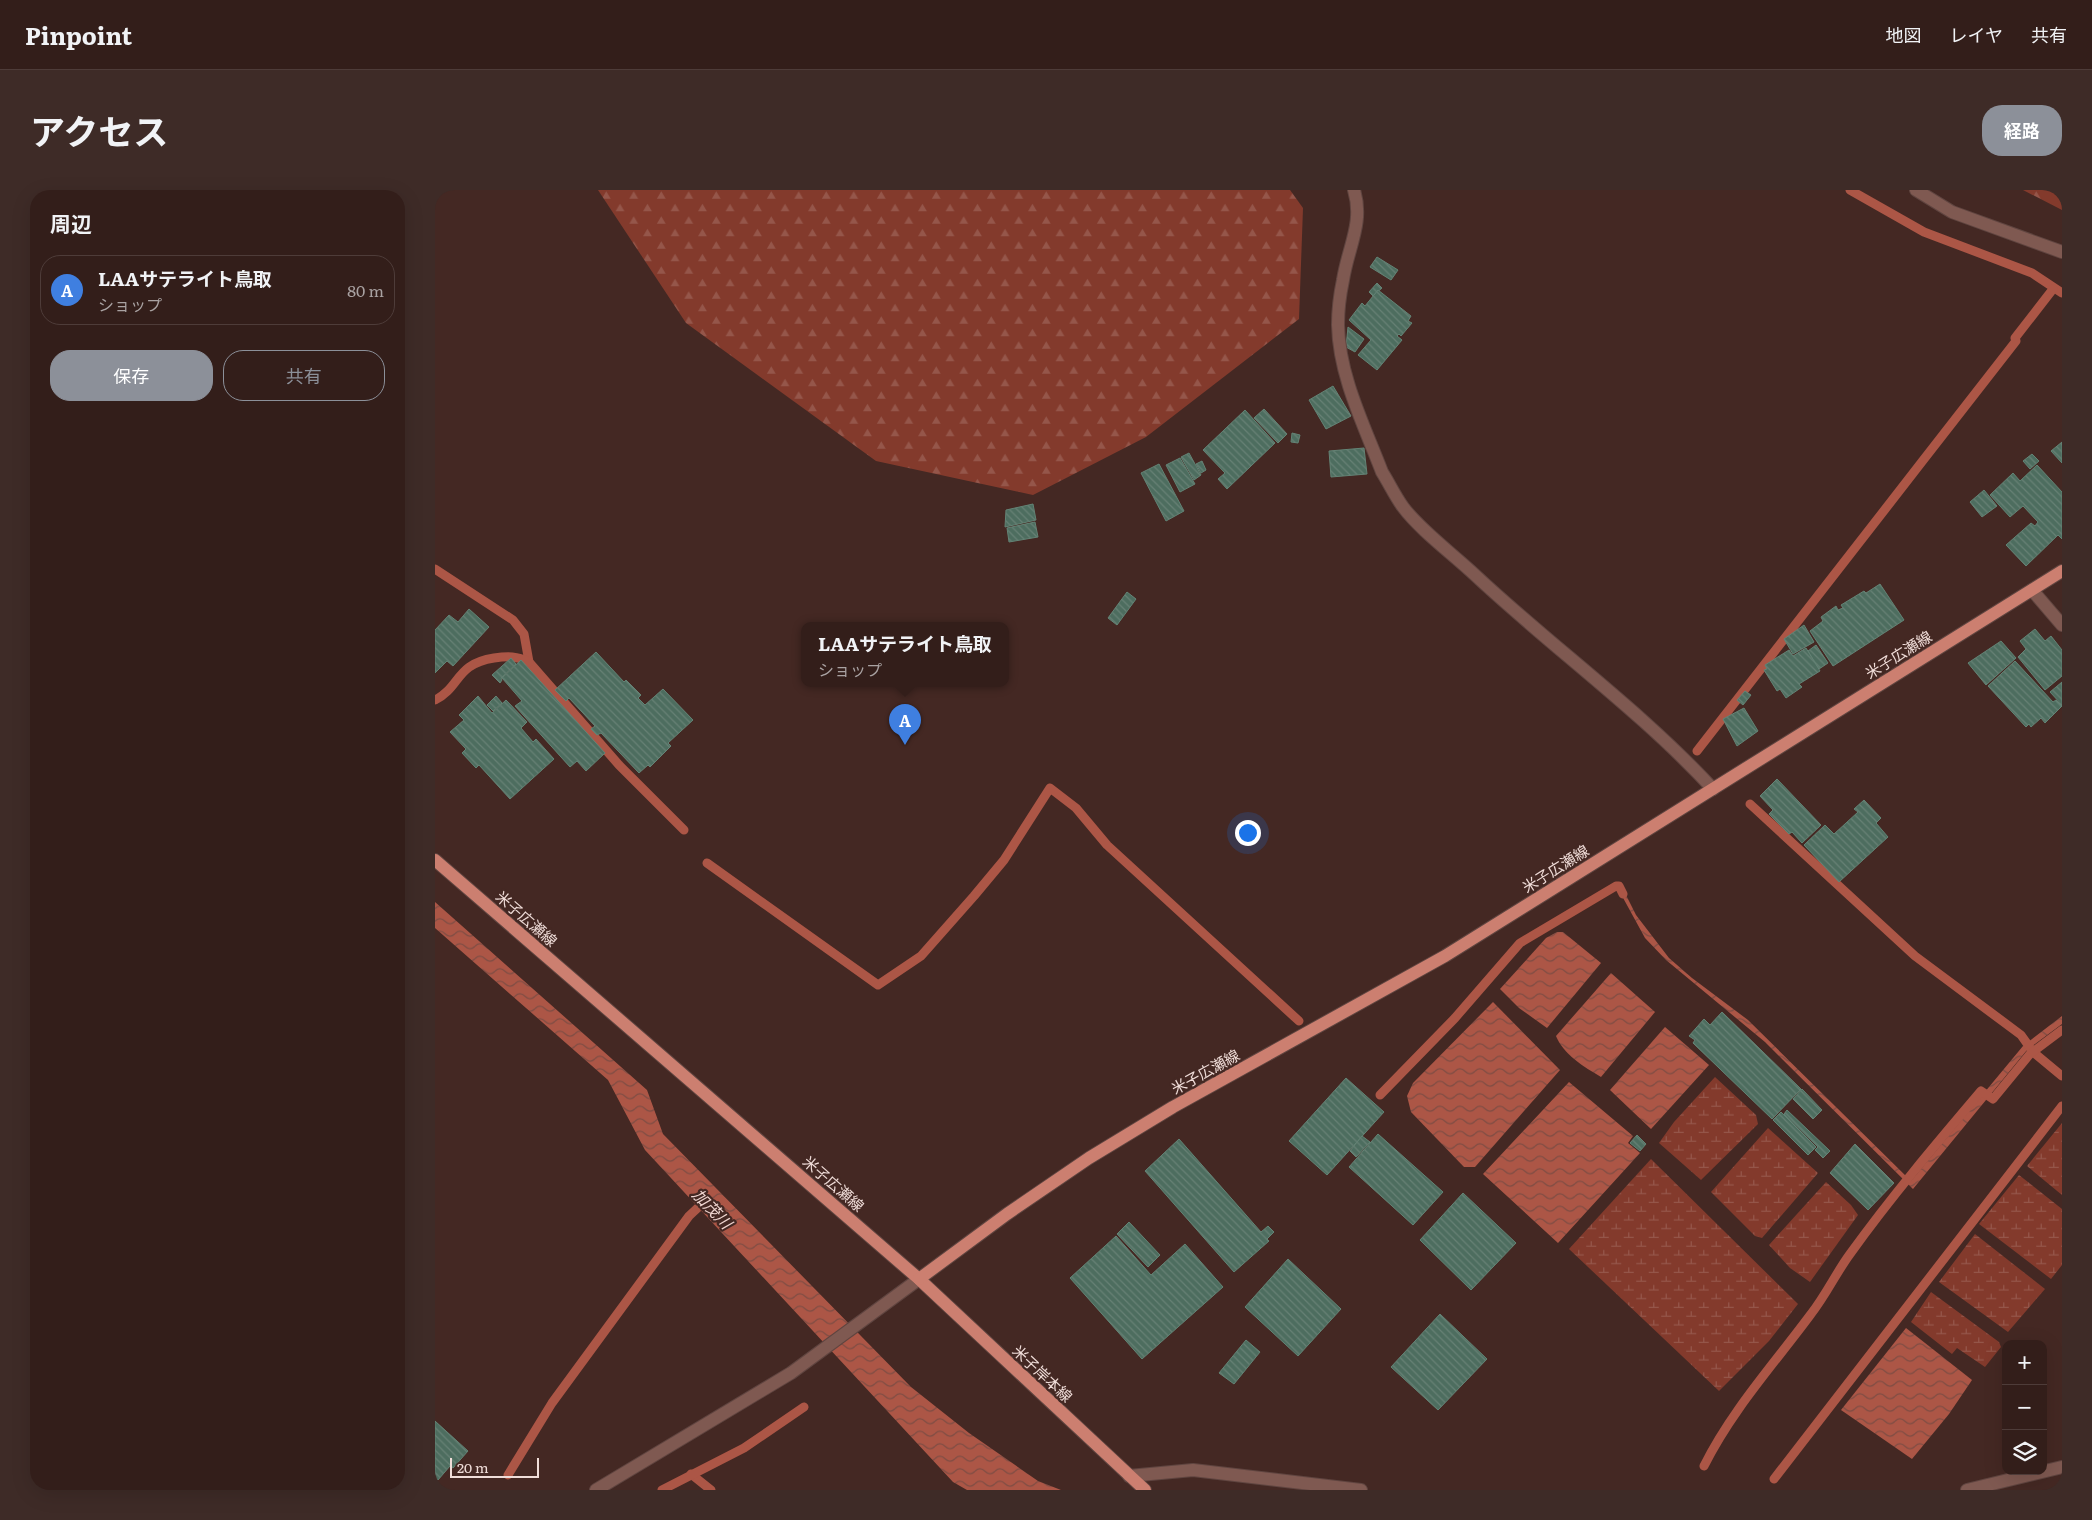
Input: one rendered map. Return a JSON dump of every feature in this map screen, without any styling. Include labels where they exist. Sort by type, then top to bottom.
[{"type":"main road","name":"米子広瀬線","points":[[435,860],[919,1279],[1007,1214],[1089,1158],[1173,1107],[1445,956],[2062,571]]},
{"type":"main road","name":"米子岸本線","points":[[919,1279],[1145,1490]]},
{"type":"street","points":[[1355,190],[1359,220],[1343,280],[1338,324],[1340,355],[1375,454],[1389,484],[1404,508],[1423,527],[1490,589],[1679,752],[1713,789]]},
{"type":"street","points":[[1916,190],[1952,212],[2062,252]]},
{"type":"street","points":[[2032,590],[2062,625]]},
{"type":"street","points":[[596,1490],[815,1358],[919,1279]]},
{"type":"street","points":[[1967,1490],[2062,1467]]},
{"type":"street","points":[[1129,1476],[1193,1470],[1361,1490]]},
{"type":"green space","points":[[598,190],[1290,190],[1303,208],[1299,319],[1146,437],[1033,495],[876,461],[686,323]]},
{"type":"green space","points":[[2023,190],[2062,190],[2062,210]]},
{"type":"green space","points":[[1715,1077],[1756,1115],[1758,1124],[1701,1180],[1659,1143],[1674,1122]]},
{"type":"green space","points":[[2062,1123],[2062,1195],[2027,1166]]},
{"type":"green space","points":[[1768,1128],[1818,1173],[1762,1238],[1755,1236],[1711,1192]]},
{"type":"green space","points":[[1651,1159],[1798,1304],[1769,1341],[1719,1391],[1569,1249]]},
{"type":"green space","points":[[2019,1175],[2062,1209],[2062,1265],[2051,1279],[1979,1224]]},
{"type":"green space","points":[[1826,1182],[1851,1205],[1858,1215],[1810,1282],[1790,1268],[1769,1245]]},
{"type":"green space","points":[[1975,1234],[2045,1289],[2008,1332],[1939,1282]]},
{"type":"green space","points":[[1931,1292],[1999,1342],[2001,1347],[1985,1367],[1957,1348],[1952,1354],[1911,1322]]},
{"type":"water","points":[[1620,883],[1636,915],[1669,958],[1692,978],[1748,1020],[1911,1181],[2023,1046],[2062,1016],[2062,1024],[2027,1050],[1913,1189],[1765,1042],[1666,960],[1645,938],[1616,885]]},
{"type":"water","name":"加茂川","points":[[435,902],[647,1090],[663,1134],[911,1387],[969,1433],[1038,1481],[1061,1490],[967,1490],[953,1482],[645,1150],[608,1080],[435,928]]},
{"type":"water","points":[[1557,932],[1563,932],[1601,963],[1547,1028],[1519,1008],[1500,989],[1546,938]]},
{"type":"water","points":[[1611,973],[1655,1012],[1601,1077],[1569,1054],[1559,1043],[1556,1036]]},
{"type":"water","points":[[1493,1002],[1560,1070],[1475,1167],[1464,1167],[1411,1112],[1407,1096],[1413,1083]]},
{"type":"water","points":[[1665,1027],[1709,1065],[1651,1129],[1610,1090]]},
{"type":"water","points":[[1569,1082],[1633,1136],[1628,1143],[1640,1153],[1558,1243],[1483,1174]]},
{"type":"water","points":[[1906,1328],[1972,1380],[1949,1414],[1912,1459],[1841,1410]]},
{"type":"building","points":[[1377,257],[1398,270],[1391,280],[1370,267]]},
{"type":"building","points":[[1377,283],[1382,288],[1373,296],[1369,292]]},
{"type":"building","points":[[1378,290],[1411,316],[1408,321],[1412,323],[1401,336],[1399,334],[1397,336],[1402,340],[1377,370],[1358,355],[1371,340],[1349,320],[1362,303],[1365,306]]},
{"type":"building","points":[[1348,327],[1364,339],[1355,352],[1346,347]]},
{"type":"building","points":[[1333,386],[1351,416],[1326,429],[1309,400]]},
{"type":"building","points":[[1264,409],[1287,434],[1278,443],[1254,418]]},
{"type":"building","points":[[1245,410],[1275,443],[1227,489],[1218,479],[1225,473],[1203,450]]},
{"type":"building","points":[[1292,433],[1300,435],[1298,443],[1291,442]]},
{"type":"building","points":[[2062,442],[2062,463],[2051,451]]},
{"type":"building","points":[[1364,448],[1367,474],[1331,477],[1329,451]]},
{"type":"building","points":[[1189,453],[1201,475],[1194,480],[1181,457]]},
{"type":"building","points":[[2032,454],[2039,461],[2030,469],[2023,461]]},
{"type":"building","points":[[1180,458],[1195,484],[1180,492],[1166,465]]},
{"type":"building","points":[[1202,461],[1206,470],[1201,473],[1196,464]]},
{"type":"building","points":[[1159,464],[1184,511],[1166,521],[1141,473]]},
{"type":"building","points":[[2037,465],[2062,492],[2062,539],[2058,535],[2026,566],[2006,545],[2031,523],[2035,526],[2038,522],[2023,506],[2010,517],[1990,495],[2013,473],[2020,481]]},
{"type":"building","points":[[1984,490],[1997,506],[1982,517],[1970,502]]},
{"type":"building","points":[[1033,504],[1036,520],[1005,527],[1006,510]]},
{"type":"building","points":[[1035,522],[1038,537],[1009,542],[1007,528]]},
{"type":"building","points":[[1880,584],[1904,620],[1833,666],[1810,631],[1823,621],[1821,617],[1836,606],[1838,610],[1843,608],[1841,605]]},
{"type":"building","points":[[1127,592],[1136,599],[1117,625],[1108,618]]},
{"type":"building","points":[[469,609],[489,627],[453,666],[447,661],[435,673],[435,630],[449,615],[458,622]]},
{"type":"building","points":[[1804,625],[1814,642],[1793,654],[1784,639]]},
{"type":"building","points":[[2035,629],[2045,641],[2051,636],[2062,650],[2062,676],[2045,690],[2018,657],[2026,649],[2020,641]]},
{"type":"building","points":[[2001,641],[2016,658],[1986,685],[1968,663]]},
{"type":"building","points":[[1816,645],[1828,663],[1819,669],[1808,651]]},
{"type":"building","points":[[1806,648],[1820,671],[1799,684],[1802,687],[1786,698],[1780,689],[1777,691],[1764,670],[1767,669],[1765,665],[1789,650],[1793,656]]},
{"type":"building","points":[[596,652],[624,682],[626,680],[641,695],[638,698],[645,705],[663,689],[693,720],[668,743],[671,746],[650,767],[648,765],[639,773],[601,733],[597,735],[591,729],[595,726],[569,698],[566,701],[555,690]]},
{"type":"building","points":[[511,658],[516,664],[501,678],[500,683],[492,675]]},
{"type":"building","points":[[521,660],[605,753],[586,771],[577,761],[570,767],[515,706],[522,701],[502,678]]},
{"type":"building","points":[[2015,661],[2053,702],[2056,700],[2062,706],[2045,723],[2041,718],[2031,727],[2029,724],[2026,727],[1988,686]]},
{"type":"building","points":[[2062,682],[2062,705],[2050,692]]},
{"type":"building","points":[[1745,691],[1751,695],[1743,705],[1737,700]]},
{"type":"building","points":[[478,696],[492,713],[506,700],[527,722],[521,728],[533,742],[536,739],[554,759],[510,799],[479,765],[476,768],[462,753],[466,749],[450,732],[464,720],[459,715]]},
{"type":"building","points":[[496,696],[502,703],[493,711],[487,705]]},
{"type":"building","points":[[1744,708],[1758,731],[1737,746],[1723,719]]},
{"type":"building","points":[[1777,779],[1821,825],[1802,843],[1792,832],[1789,834],[1769,814],[1773,810],[1760,796]]},
{"type":"building","points":[[1864,800],[1881,818],[1876,823],[1888,837],[1839,882],[1804,845],[1825,825],[1834,834],[1858,812],[1854,809]]},
{"type":"building","points":[[1722,1012],[1801,1089],[1772,1119],[1693,1043],[1695,1040],[1689,1036],[1704,1019],[1710,1025]]},
{"type":"building","points":[[1346,1078],[1384,1112],[1327,1175],[1289,1141]]},
{"type":"building","points":[[1802,1089],[1822,1110],[1813,1119],[1793,1099]]},
{"type":"building","points":[[1787,1110],[1830,1151],[1823,1158],[1815,1150],[1818,1147],[1784,1114]]},
{"type":"building","points":[[1781,1112],[1816,1147],[1808,1155],[1773,1120]]},
{"type":"building","points":[[1378,1134],[1443,1192],[1413,1225],[1349,1167]]},
{"type":"building","points":[[1637,1135],[1646,1144],[1640,1151],[1630,1143]]},
{"type":"building","points":[[1362,1136],[1370,1142],[1356,1157],[1350,1151]]},
{"type":"building","points":[[1179,1139],[1261,1232],[1268,1226],[1274,1232],[1267,1239],[1269,1241],[1234,1272],[1145,1171]]},
{"type":"building","points":[[1855,1144],[1894,1183],[1868,1210],[1830,1173]]},
{"type":"building","points":[[1463,1193],[1516,1243],[1471,1290],[1420,1240]]},
{"type":"building","points":[[1129,1222],[1160,1255],[1148,1267],[1117,1234]]},
{"type":"building","points":[[1116,1236],[1151,1275],[1185,1244],[1223,1287],[1142,1359],[1070,1278]]},
{"type":"building","points":[[1288,1259],[1341,1309],[1298,1356],[1245,1307]]},
{"type":"building","points":[[1440,1314],[1487,1359],[1438,1410],[1391,1367]]},
{"type":"building","points":[[1246,1340],[1260,1352],[1234,1384],[1219,1373]]},
{"type":"building","points":[[435,1421],[468,1451],[453,1468],[450,1466],[438,1480],[435,1477]]},
{"type":"waterway","points":[[1850,190],[1924,232],[2032,273],[2062,293]]},
{"type":"waterway","points":[[1697,751],[2016,341],[2015,338],[2053,289]]},
{"type":"waterway","points":[[435,569],[513,620],[524,634],[529,662],[619,765],[684,830]]},
{"type":"waterway","points":[[435,700],[450,689],[465,670],[481,661],[508,657],[529,662]]},
{"type":"waterway","points":[[707,863],[878,985],[921,956],[974,896],[1004,860],[1050,788],[1076,808],[1107,845],[1299,1021]]},
{"type":"waterway","points":[[1750,804],[1915,956],[2021,1035],[2033,1052],[2062,1076]]},
{"type":"waterway","points":[[1380,1095],[1455,1018],[1520,943],[1616,886],[1619,886],[1623,894]]},
{"type":"waterway","points":[[1704,1466],[1740,1406],[1816,1307],[1845,1261],[1914,1171],[1981,1091],[1993,1099],[2030,1054],[2062,1030]]},
{"type":"waterway","points":[[1774,1479],[2062,1106]]},
{"type":"waterway","name":"加茂川","points":[[508,1475],[552,1403],[689,1216],[704,1202]]},
{"type":"waterway","points":[[662,1490],[744,1448],[804,1407]]},
{"type":"waterway","points":[[691,1474],[711,1490]]},
{"type":"place","name":"LAAサテライト鳥取","points":[[905,745]]}]
